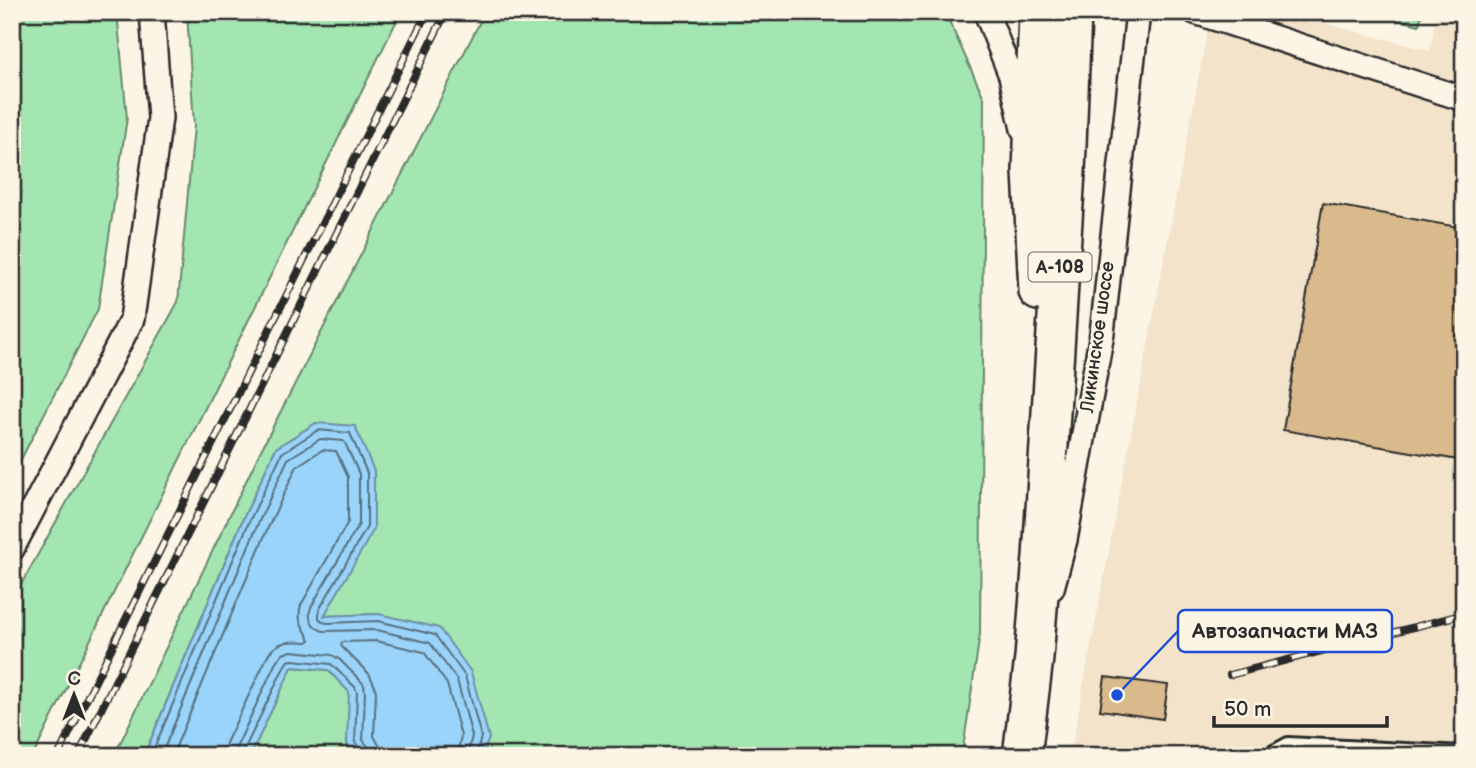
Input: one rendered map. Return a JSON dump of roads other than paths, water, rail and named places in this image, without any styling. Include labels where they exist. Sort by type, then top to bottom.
[{"type":"highway","name":"Ликинское шоссе","points":[[1038,12],[1032,170],[1047,472]]},
{"type":"highway","name":"Ликинское шоссе","points":[[1022,756],[1034,658],[1047,472],[1066,172],[1072,12]]},
{"type":"street","points":[[12,549],[132,319],[160,118],[152,12]]},
{"type":"street","points":[[986,12],[1011,76],[1032,170]]},
{"type":"street","name":"Ликинское шоссе","points":[[1034,658],[1065,540],[1102,333],[1138,12]]},
{"type":"street","points":[[1195,12],[1464,99]]},
{"type":"lane","points":[[1264,756],[1288,743],[1464,752]]},
{"type":"water","points":[[316,423],[355,426],[374,471],[374,529],[324,616],[379,614],[439,628],[471,672],[489,738],[482,756],[356,756],[347,745],[349,692],[328,670],[292,667],[250,756],[144,756],[243,519],[276,448]]},
{"type":"railway","points":[[58,756],[427,12]]},
{"type":"railway","points":[[78,756],[446,12]]},
{"type":"railway","points":[[1230,675],[1464,614]]},
{"type":"place","name":"Автозапчасти МАЗ","points":[[1117,695]]}]
